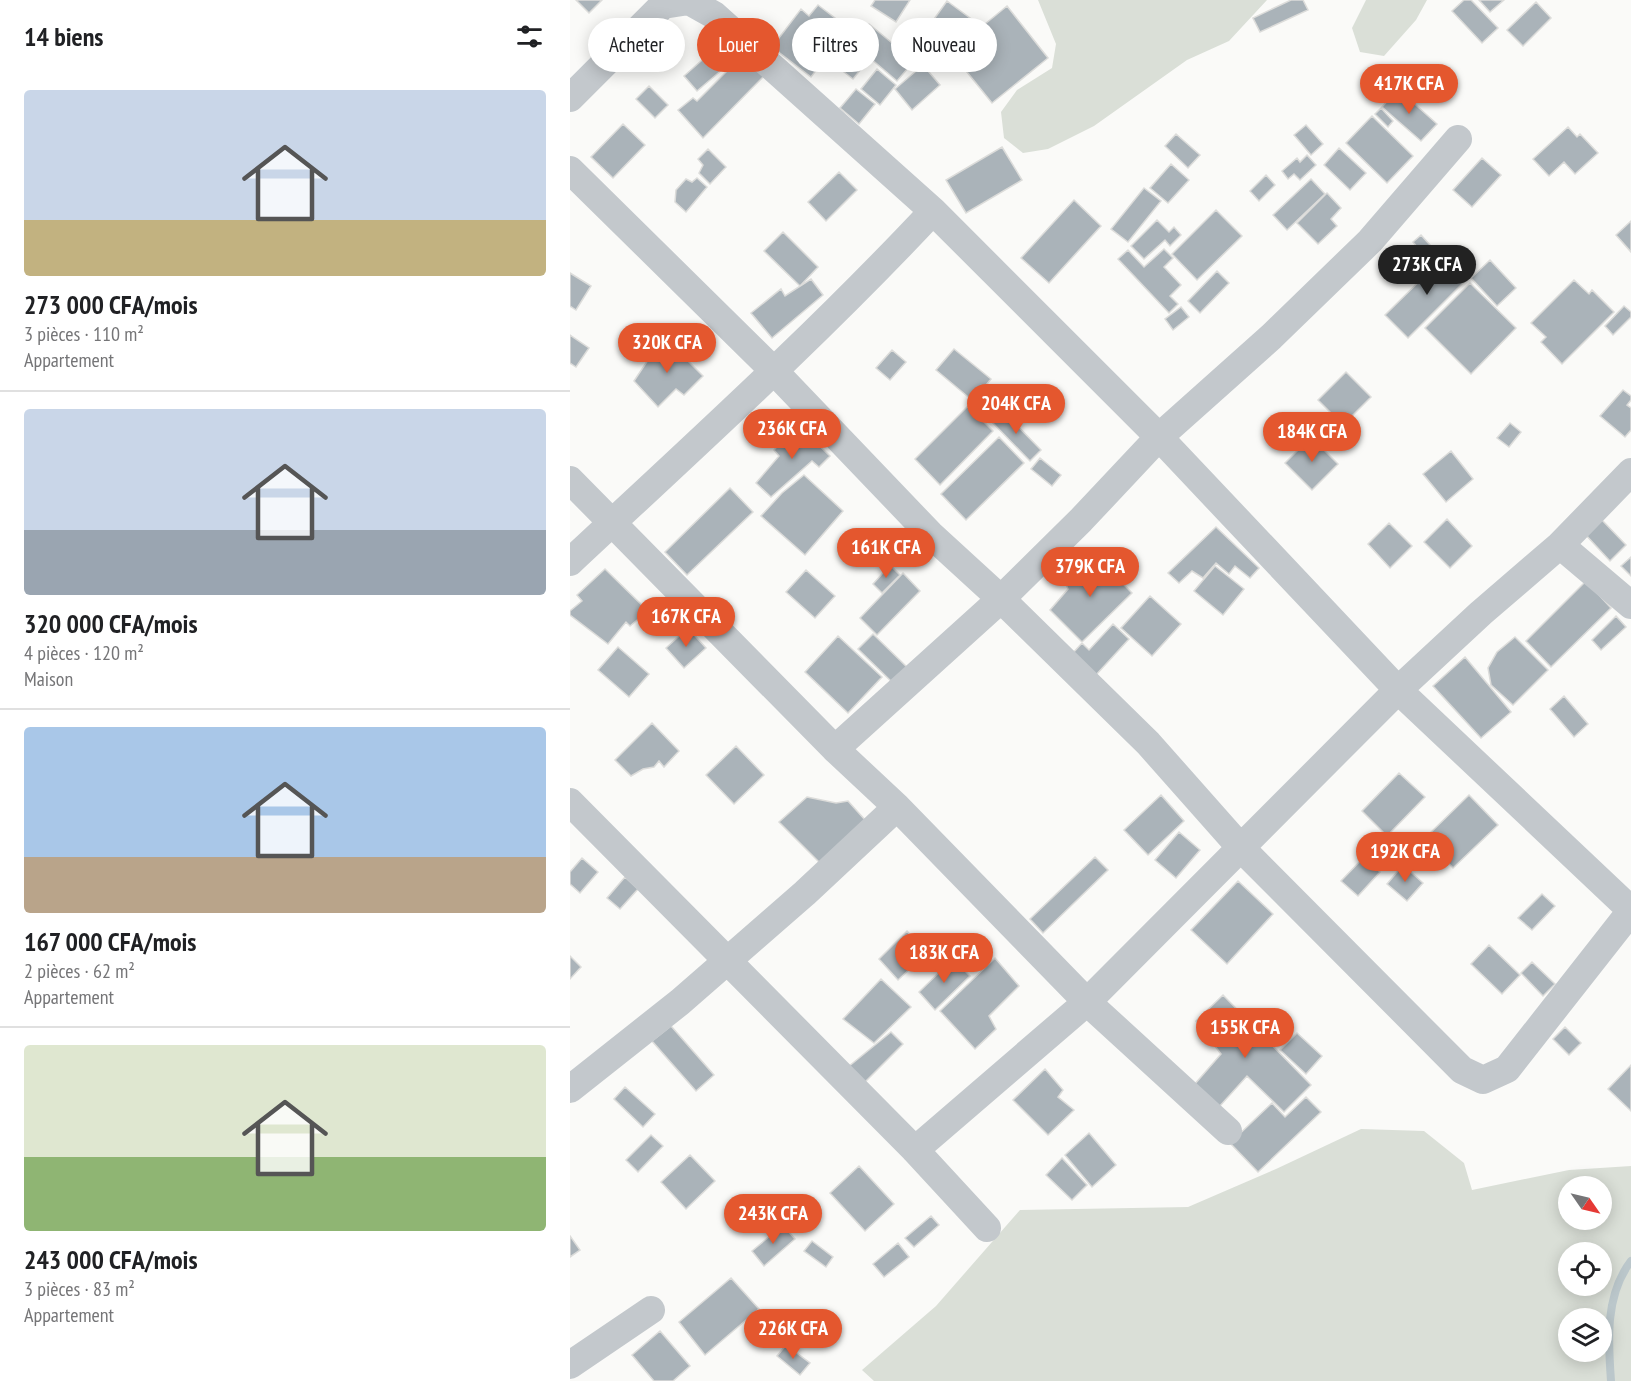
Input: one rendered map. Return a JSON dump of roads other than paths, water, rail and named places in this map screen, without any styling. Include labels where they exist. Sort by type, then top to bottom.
[{"type":"street","points":[[570,98],[663,4],[689,1],[714,15],[933,211],[1159,437],[1398,690],[1631,911],[1507,1069],[1483,1080],[1461,1070],[1241,848],[1149,743],[1001,599],[930,534],[774,371],[570,170]]},
{"type":"street","points":[[835,749],[1001,599],[1082,520],[1159,437],[1271,337],[1370,241],[1458,139]]},
{"type":"street","points":[[570,562],[774,371],[897,250],[933,211]]},
{"type":"street","points":[[915,1150],[1087,1002],[1398,690],[1560,544],[1631,472]]},
{"type":"street","points":[[570,480],[835,749],[897,807],[1087,1002],[1228,1131]]},
{"type":"street","points":[[1560,544],[1631,605]]},
{"type":"street","points":[[570,802],[915,1150],[987,1228]]},
{"type":"street","points":[[570,1089],[728,961],[897,807]]},
{"type":"street","points":[[570,1365],[651,1310]]},
{"type":"waterway","points":[[1611,1381],[1609,1334],[1612,1303],[1616,1288],[1631,1261]]}]
